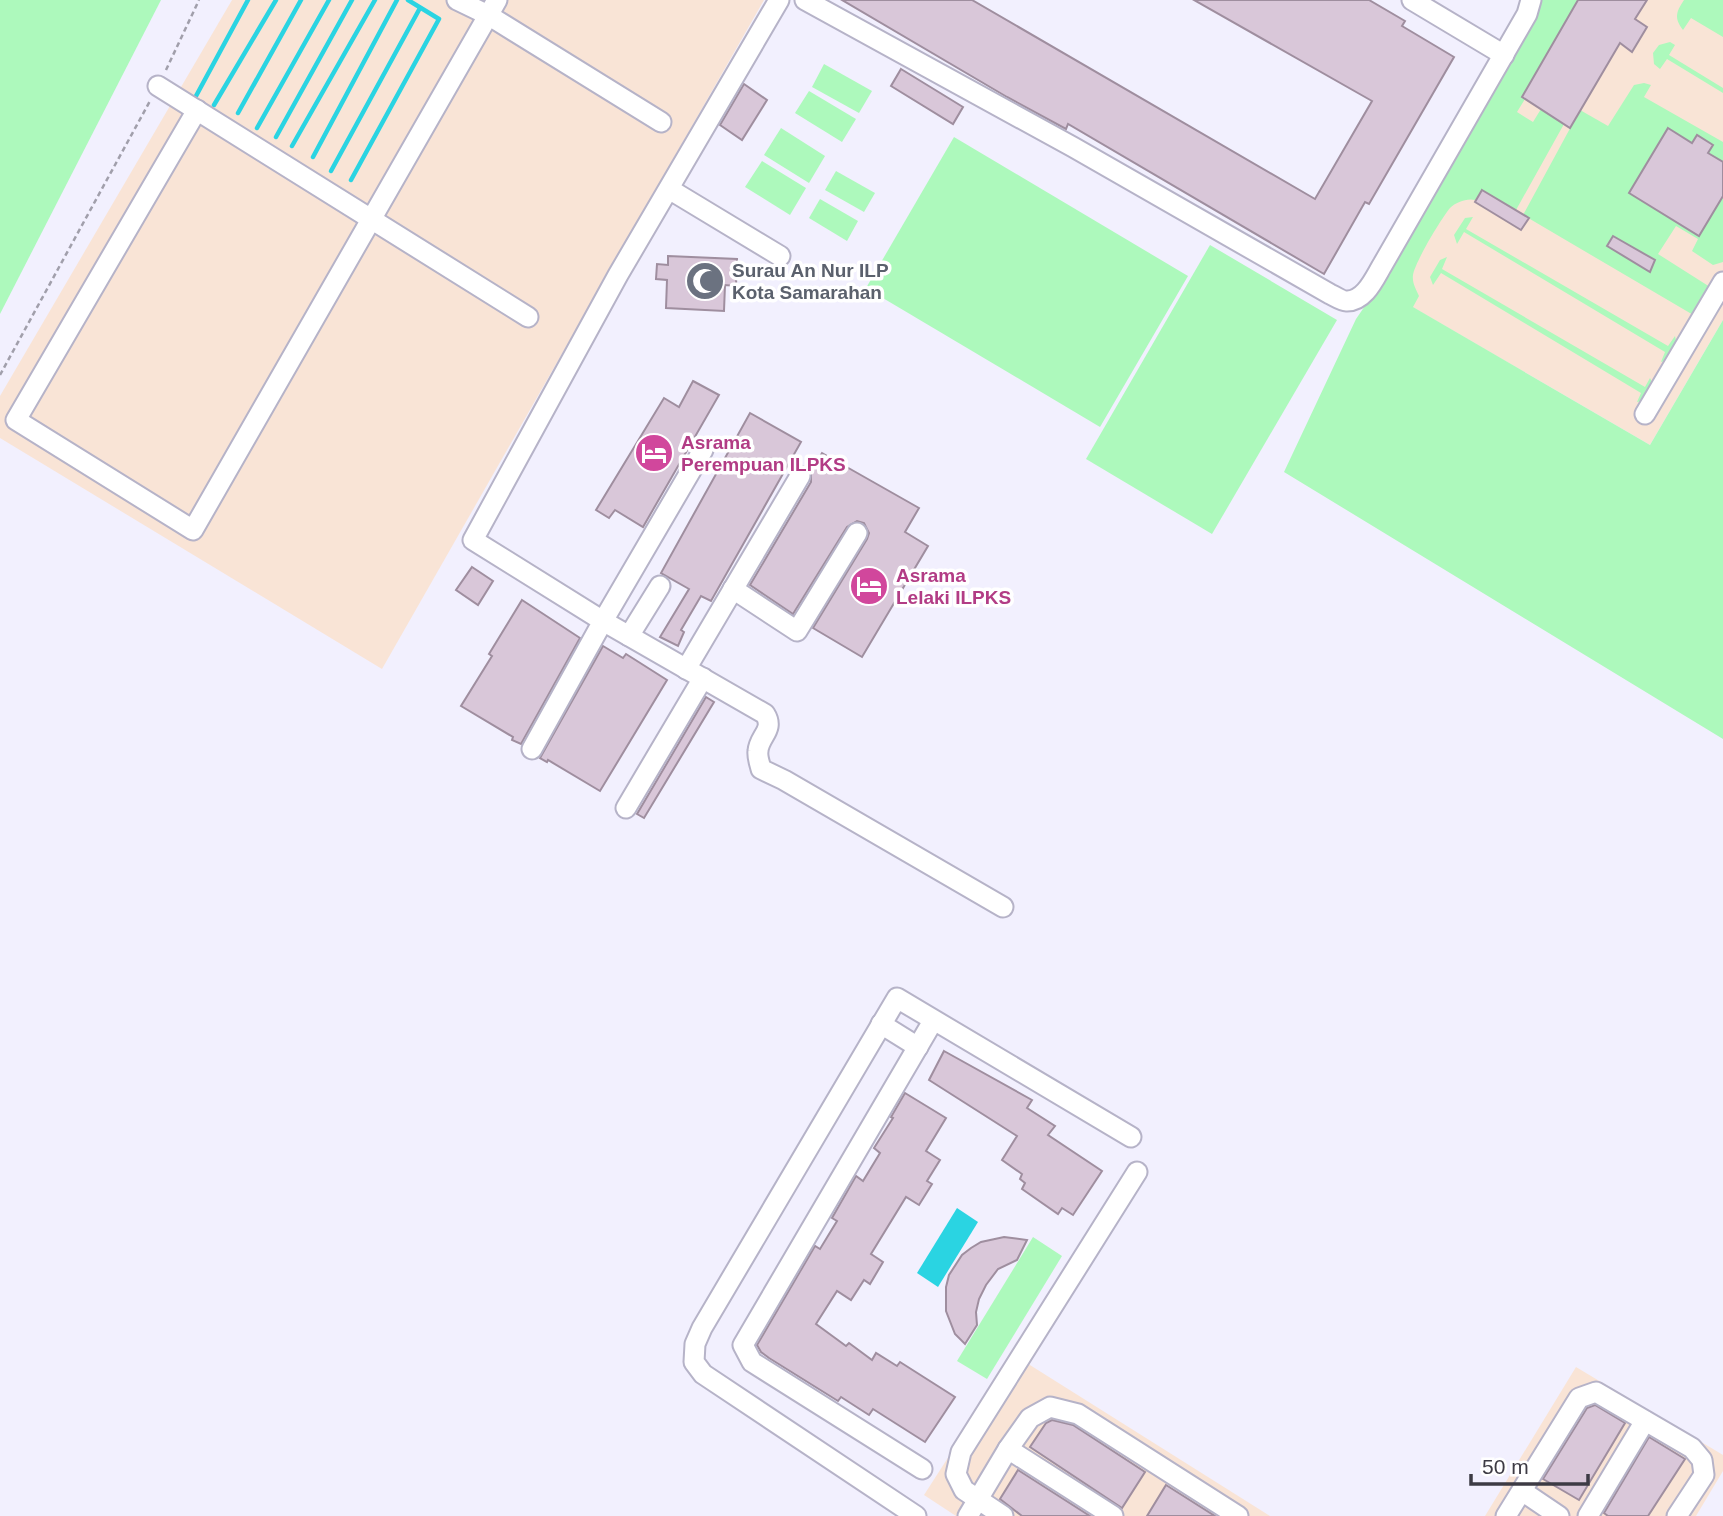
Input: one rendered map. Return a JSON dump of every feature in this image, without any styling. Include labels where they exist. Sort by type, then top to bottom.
[{"type":"street","points":[[457,0],[493,8],[661,122]]},
{"type":"street","points":[[779,0],[612,286],[473,540],[603,621],[765,713],[769,720],[768,731],[757,750],[761,769],[785,780],[1003,907]]},
{"type":"street","points":[[805,0],[1346,301],[1358,298],[1368,290],[1504,55],[1527,14],[1531,0]]},
{"type":"street","points":[[1412,0],[1504,55]]},
{"type":"street","points":[[197,110],[16,420],[193,530],[493,8]]},
{"type":"street","points":[[158,86],[528,317]]},
{"type":"street","points":[[669,189],[780,256]]},
{"type":"street","points":[[1645,414],[1723,282]]},
{"type":"street","points":[[532,749],[703,450]]},
{"type":"street","points":[[626,808],[695,673],[733,589],[800,476]]},
{"type":"street","points":[[733,589],[797,631],[857,533]]},
{"type":"street","points":[[629,636],[660,586]]},
{"type":"street","points":[[916,1516],[703,1374],[694,1362],[695,1344],[702,1328],[897,998],[1131,1137]]},
{"type":"street","points":[[922,1469],[752,1362],[743,1345],[933,1021]]},
{"type":"street","points":[[881,1024],[918,1046]]},
{"type":"street","points":[[972,1508],[956,1474],[961,1452],[1137,1172]]},
{"type":"street","points":[[1506,1516],[1579,1398],[1596,1392],[1692,1448],[1702,1460],[1704,1475],[1677,1516]]},
{"type":"street","points":[[972,1508],[1030,1418],[1050,1407],[1079,1414],[1238,1516]]},
{"type":"street","points":[[1588,1516],[1645,1421]]},
{"type":"street","points":[[1008,1449],[1113,1516]]},
{"type":"street","points":[[1522,1491],[1559,1516]]},
{"type":"street","points":[[972,1508],[1003,1516]]},
{"type":"path","points":[[0,375],[158,86],[199,0]]},
{"type":"shaded area","points":[[232,0],[764,0],[382,669],[0,438],[0,396]]},
{"type":"shaded area","points":[[1542,0],[1723,0],[1723,320],[1650,445],[1378,287],[1499,81]]},
{"type":"shaded area","points":[[1014,1355],[1270,1516],[956,1516],[924,1495]]},
{"type":"shaded area","points":[[1576,1367],[1723,1455],[1723,1471],[1696,1516],[1485,1516]]},
{"type":"green space","points":[[0,0],[161,0],[0,314]]},
{"type":"green space","points":[[1542,0],[1578,0],[1522,97],[1525,99],[1517,112],[1533,122],[1541,109],[1564,124],[1516,210],[1482,190],[1475,200],[1462,201],[1450,208],[1415,269],[1413,281],[1419,296],[1413,307],[1650,445],[1723,320],[1723,739],[1284,472],[1356,319],[1378,287],[1499,81]]},
{"type":"green space","points":[[1684,0],[1723,0],[1723,37],[1691,18],[1683,30],[1677,15]]},
{"type":"green space","points":[[1670,42],[1675,45],[1669,55],[1723,88],[1723,93],[1667,59],[1660,69],[1654,64],[1653,53],[1659,45]]},
{"type":"green space","points":[[824,64],[872,91],[859,113],[812,87]]},
{"type":"green space","points":[[1634,85],[1651,85],[1644,97],[1723,142],[1723,262],[1713,265],[1692,251],[1698,239],[1676,226],[1658,254],[1710,287],[1695,316],[1523,215],[1580,110],[1608,126]]},
{"type":"green space","points":[[809,91],[856,119],[842,142],[795,113]]},
{"type":"green space","points":[[781,128],[825,156],[809,183],[764,155]]},
{"type":"green space","points":[[954,137],[1188,276],[1100,427],[866,288]]},
{"type":"green space","points":[[762,161],[806,188],[790,215],[745,187]]},
{"type":"green space","points":[[836,171],[875,193],[864,212],[825,190]]},
{"type":"green space","points":[[820,199],[858,221],[847,241],[809,218]]},
{"type":"green space","points":[[1473,217],[1466,229],[1668,346],[1675,336],[1677,345],[1668,360],[1661,362],[1665,352],[1464,232],[1457,244],[1454,235],[1465,218]]},
{"type":"green space","points":[[1210,245],[1337,320],[1212,534],[1086,459]]},
{"type":"green space","points":[[1447,257],[1442,269],[1645,387],[1650,378],[1653,384],[1642,401],[1637,402],[1641,393],[1441,273],[1433,285],[1430,277],[1440,260]]},
{"type":"green space","points":[[1033,1237],[1062,1256],[987,1379],[957,1361]]},
{"type":"water","points":[[957,1208],[978,1222],[938,1287],[917,1273]]},
{"type":"building","points":[[842,0],[972,0],[1315,199],[1372,101],[1194,0],[1369,0],[1405,21],[1402,26],[1454,57],[1369,204],[1365,202],[1324,274],[1068,124],[1066,129],[1007,97]]},
{"type":"building","points":[[1578,0],[1647,0],[1635,19],[1647,27],[1632,52],[1620,43],[1570,128],[1522,97]]},
{"type":"building","points":[[901,69],[963,107],[953,124],[891,86]]},
{"type":"building","points":[[744,84],[767,100],[742,140],[720,125]]},
{"type":"building","points":[[1668,128],[1692,143],[1697,135],[1713,145],[1708,153],[1723,162],[1723,196],[1699,236],[1629,193]]},
{"type":"building","points":[[1482,190],[1529,218],[1521,230],[1475,202]]},
{"type":"building","points":[[1613,236],[1655,260],[1650,272],[1607,246]]},
{"type":"building","points":[[668,256],[737,259],[736,286],[725,285],[724,311],[666,308],[667,280],[656,279],[657,264],[668,265]]},
{"type":"building","points":[[693,381],[719,395],[643,527],[615,510],[609,518],[596,510],[664,398],[679,407]]},
{"type":"building","points":[[750,413],[801,442],[711,601],[701,596],[681,630],[684,632],[678,646],[660,637],[689,589],[661,573]]},
{"type":"building","points":[[822,453],[919,508],[905,532],[928,546],[862,657],[813,628],[867,539],[869,533],[864,523],[857,521],[847,527],[793,614],[750,585],[811,482],[811,472]]},
{"type":"building","points":[[472,567],[493,581],[478,605],[456,590]]},
{"type":"building","points":[[522,600],[580,638],[521,744],[461,706]]},
{"type":"building","points":[[603,646],[623,658],[626,654],[667,680],[600,791],[548,760],[547,762],[540,758]]},
{"type":"building","points":[[706,697],[714,702],[644,818],[637,814]]},
{"type":"building","points":[[944,1051],[1032,1100],[1027,1108],[1055,1126],[1048,1135],[1102,1171],[1073,1215],[1062,1208],[1058,1214],[1022,1189],[1025,1183],[1020,1179],[1022,1174],[1002,1160],[1017,1136],[929,1080]]},
{"type":"building","points":[[905,1093],[946,1118],[926,1151],[940,1160],[927,1181],[932,1184],[919,1205],[906,1197],[871,1254],[883,1262],[870,1284],[864,1280],[851,1300],[837,1291],[816,1324],[846,1346],[849,1343],[872,1360],[876,1353],[897,1366],[900,1362],[955,1397],[925,1442],[873,1409],[869,1415],[841,1397],[838,1401],[769,1358],[757,1345],[815,1246],[820,1249],[837,1221],[832,1218],[856,1176],[863,1181],[880,1153],[874,1148]]},
{"type":"building","points":[[1004,1237],[1027,1240],[1017,1260],[998,1269],[986,1285],[976,1312],[977,1325],[965,1344],[955,1334],[946,1311],[949,1275],[962,1255],[971,1248],[981,1242]]},
{"type":"building","points":[[1595,1405],[1625,1423],[1579,1500],[1543,1479],[1587,1408]]},
{"type":"building","points":[[1052,1420],[1073,1425],[1145,1472],[1122,1508],[1030,1447],[1046,1423]]},
{"type":"building","points":[[1649,1437],[1685,1459],[1648,1516],[1608,1516],[1604,1513]]},
{"type":"building","points":[[1018,1470],[1090,1516],[1022,1516],[1000,1499]]},
{"type":"building","points":[[1166,1485],[1215,1516],[1147,1516]]},
{"type":"waterway","points":[[196,96],[248,0]]},
{"type":"waterway","points":[[214,105],[276,0]]},
{"type":"waterway","points":[[238,113],[301,0]]},
{"type":"waterway","points":[[257,128],[329,0]]},
{"type":"waterway","points":[[276,137],[352,0]]},
{"type":"waterway","points":[[292,146],[375,0]]},
{"type":"waterway","points":[[313,157],[397,0]]},
{"type":"waterway","points":[[351,180],[439,19],[408,0]]},
{"type":"waterway","points":[[331,171],[420,8]]},
{"type":"place","name":"Surau An Nur ILP Kota Samarahan","points":[[705,281]]},
{"type":"place","name":"Asrama Perempuan ILPKS","points":[[654,453]]},
{"type":"place","name":"Asrama Lelaki ILPKS","points":[[869,586]]}]
